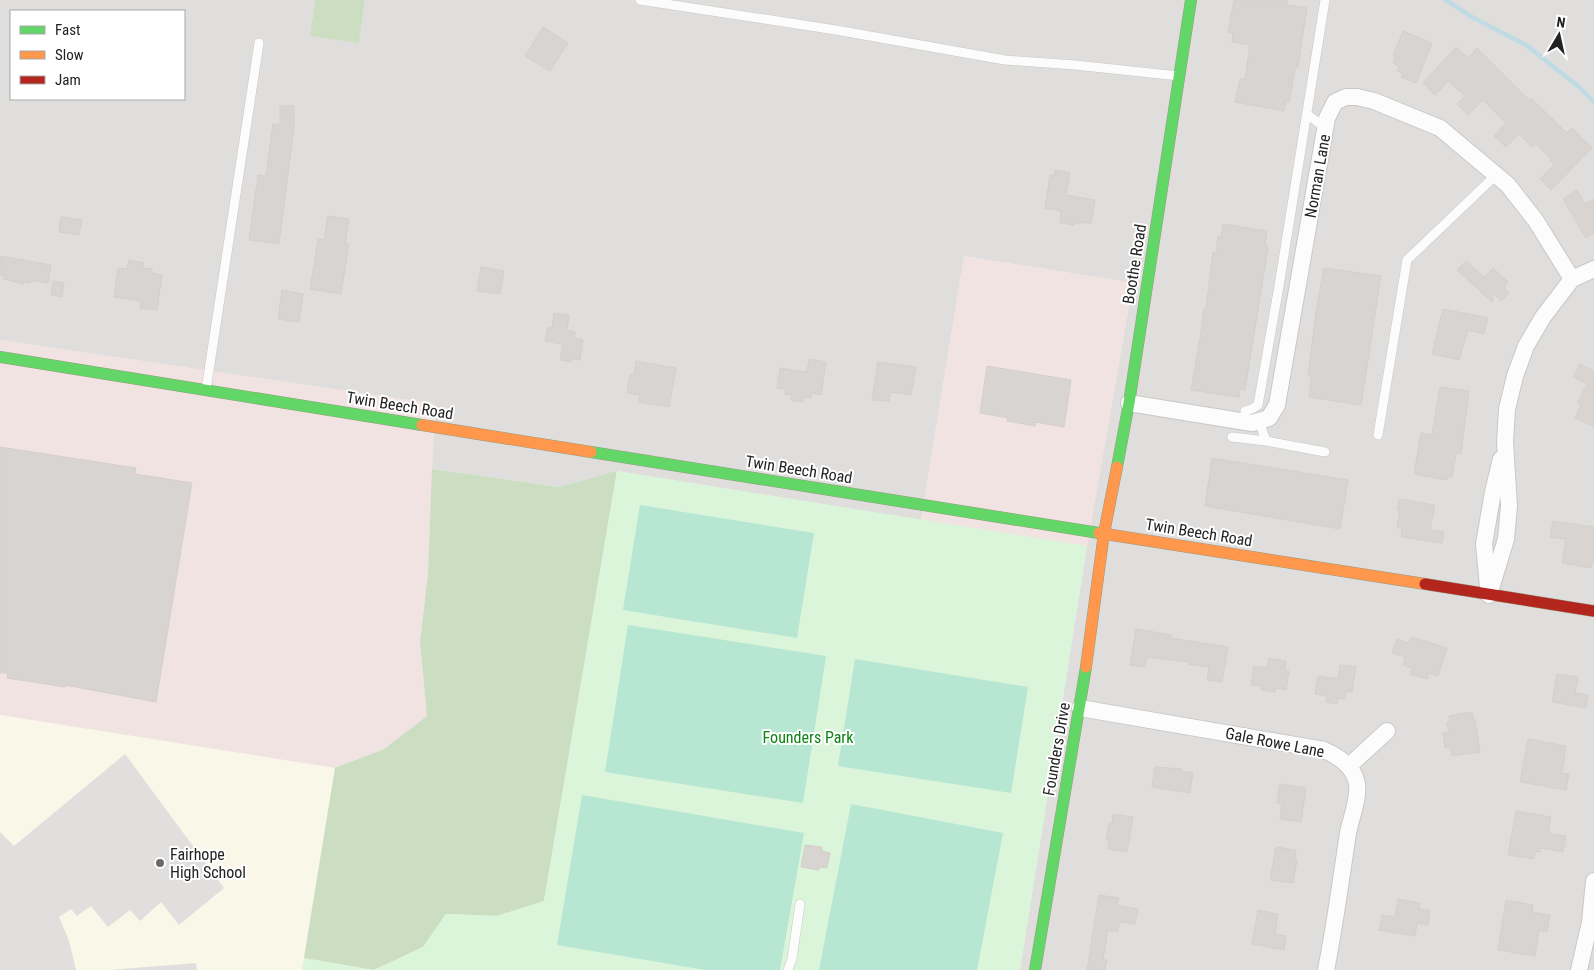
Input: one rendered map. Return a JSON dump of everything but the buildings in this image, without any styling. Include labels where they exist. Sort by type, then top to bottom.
[{"type":"street","name":"Boothe Road","points":[[1104,533],[1129,403],[1191,0]]},
{"type":"street","name":"Norman Lane","points":[[1259,421],[1269,418],[1277,405],[1327,118],[1335,102],[1346,97],[1357,97],[1374,101],[1440,128],[1508,185],[1536,221],[1572,280]]},
{"type":"street","points":[[1488,595],[1506,539],[1509,506],[1505,442],[1507,409],[1515,376],[1526,346],[1543,318],[1572,280],[1594,269]]},
{"type":"street","name":"Twin Beech Road","points":[[0,357],[1594,612]]},
{"type":"street","points":[[1129,403],[1252,423],[1259,421]]},
{"type":"street","name":"Founders Drive","points":[[1034,970],[1080,708],[1104,533]]},
{"type":"street","name":"Gale Rowe Lane","points":[[1080,708],[1324,750],[1337,756],[1349,766]]},
{"type":"street","points":[[1326,970],[1357,783],[1349,766],[1388,732]]},
{"type":"street","points":[[1580,970],[1592,922],[1594,881]]},
{"type":"lane","points":[[640,0],[836,30],[900,43],[1005,60],[1180,76]]},
{"type":"lane","points":[[1245,411],[1258,405],[1325,0]]},
{"type":"lane","points":[[206,390],[259,44]]},
{"type":"lane","points":[[1307,114],[1326,128]]},
{"type":"lane","points":[[1378,435],[1407,260],[1496,175]]},
{"type":"lane","points":[[1259,421],[1266,441]]},
{"type":"lane","points":[[1232,437],[1325,452]]},
{"type":"lane","points":[[788,970],[792,959],[800,904]]},
{"type":"shaded area","points":[[0,0],[315,0],[310,35],[359,43],[365,0],[1594,0],[1594,970],[1020,970],[1087,546],[1133,283],[964,256],[921,520],[617,471],[560,487],[432,469],[435,404],[0,340]]},
{"type":"shaded area","points":[[964,256],[1133,283],[1087,546],[921,520]]},
{"type":"shaded area","points":[[0,340],[435,404],[428,575],[420,642],[427,716],[384,749],[335,768],[0,715]]},
{"type":"shaded area","name":"Fairhope High School","points":[[0,715],[335,768],[302,970],[0,970]]},
{"type":"shaded area","points":[[125,754],[224,888],[179,925],[161,902],[140,921],[130,910],[108,927],[91,906],[77,916],[71,909],[59,917],[69,941],[76,970],[0,970],[0,832],[14,846]]},
{"type":"shaded area","points":[[196,963],[197,970],[109,970]]},
{"type":"green space","points":[[315,0],[365,0],[359,43],[310,36]]},
{"type":"green space","points":[[432,469],[559,487],[617,471],[544,901],[497,916],[446,914],[423,947],[374,970],[304,958],[335,768],[384,749],[427,716],[420,642],[428,574]]},
{"type":"green space","name":"Founders Park","points":[[617,471],[1087,546],[1020,970],[374,970],[423,947],[446,914],[497,916],[544,901]]},
{"type":"green space","points":[[640,505],[814,533],[797,638],[623,610]]},
{"type":"green space","points":[[628,625],[826,656],[803,803],[605,772]]},
{"type":"green space","points":[[855,659],[1028,687],[1011,793],[838,766]]},
{"type":"green space","points":[[582,795],[804,833],[780,970],[705,970],[557,945]]},
{"type":"green space","points":[[851,804],[1003,833],[977,970],[819,970]]},
{"type":"green space","points":[[304,958],[371,970],[302,970]]},
{"type":"waterway","points":[[1446,0],[1472,17],[1526,45],[1578,86],[1594,102]]},
{"type":"traffic: fast","points":[[1117,467],[1129,403],[1191,0]]},
{"type":"traffic: fast","points":[[0,357],[422,425]]},
{"type":"traffic: fast","points":[[591,452],[1099,533]]},
{"type":"traffic: fast","points":[[1035,970],[1086,667]]},
{"type":"traffic: slow","points":[[422,425],[591,452]]},
{"type":"traffic: slow","points":[[1086,667],[1104,533],[1117,467]]},
{"type":"traffic: slow","points":[[1099,533],[1425,584]]},
{"type":"traffic: jam","points":[[1425,584],[1594,611]]},
{"type":"place","name":"Fairhope High School","points":[[160,863]]}]
